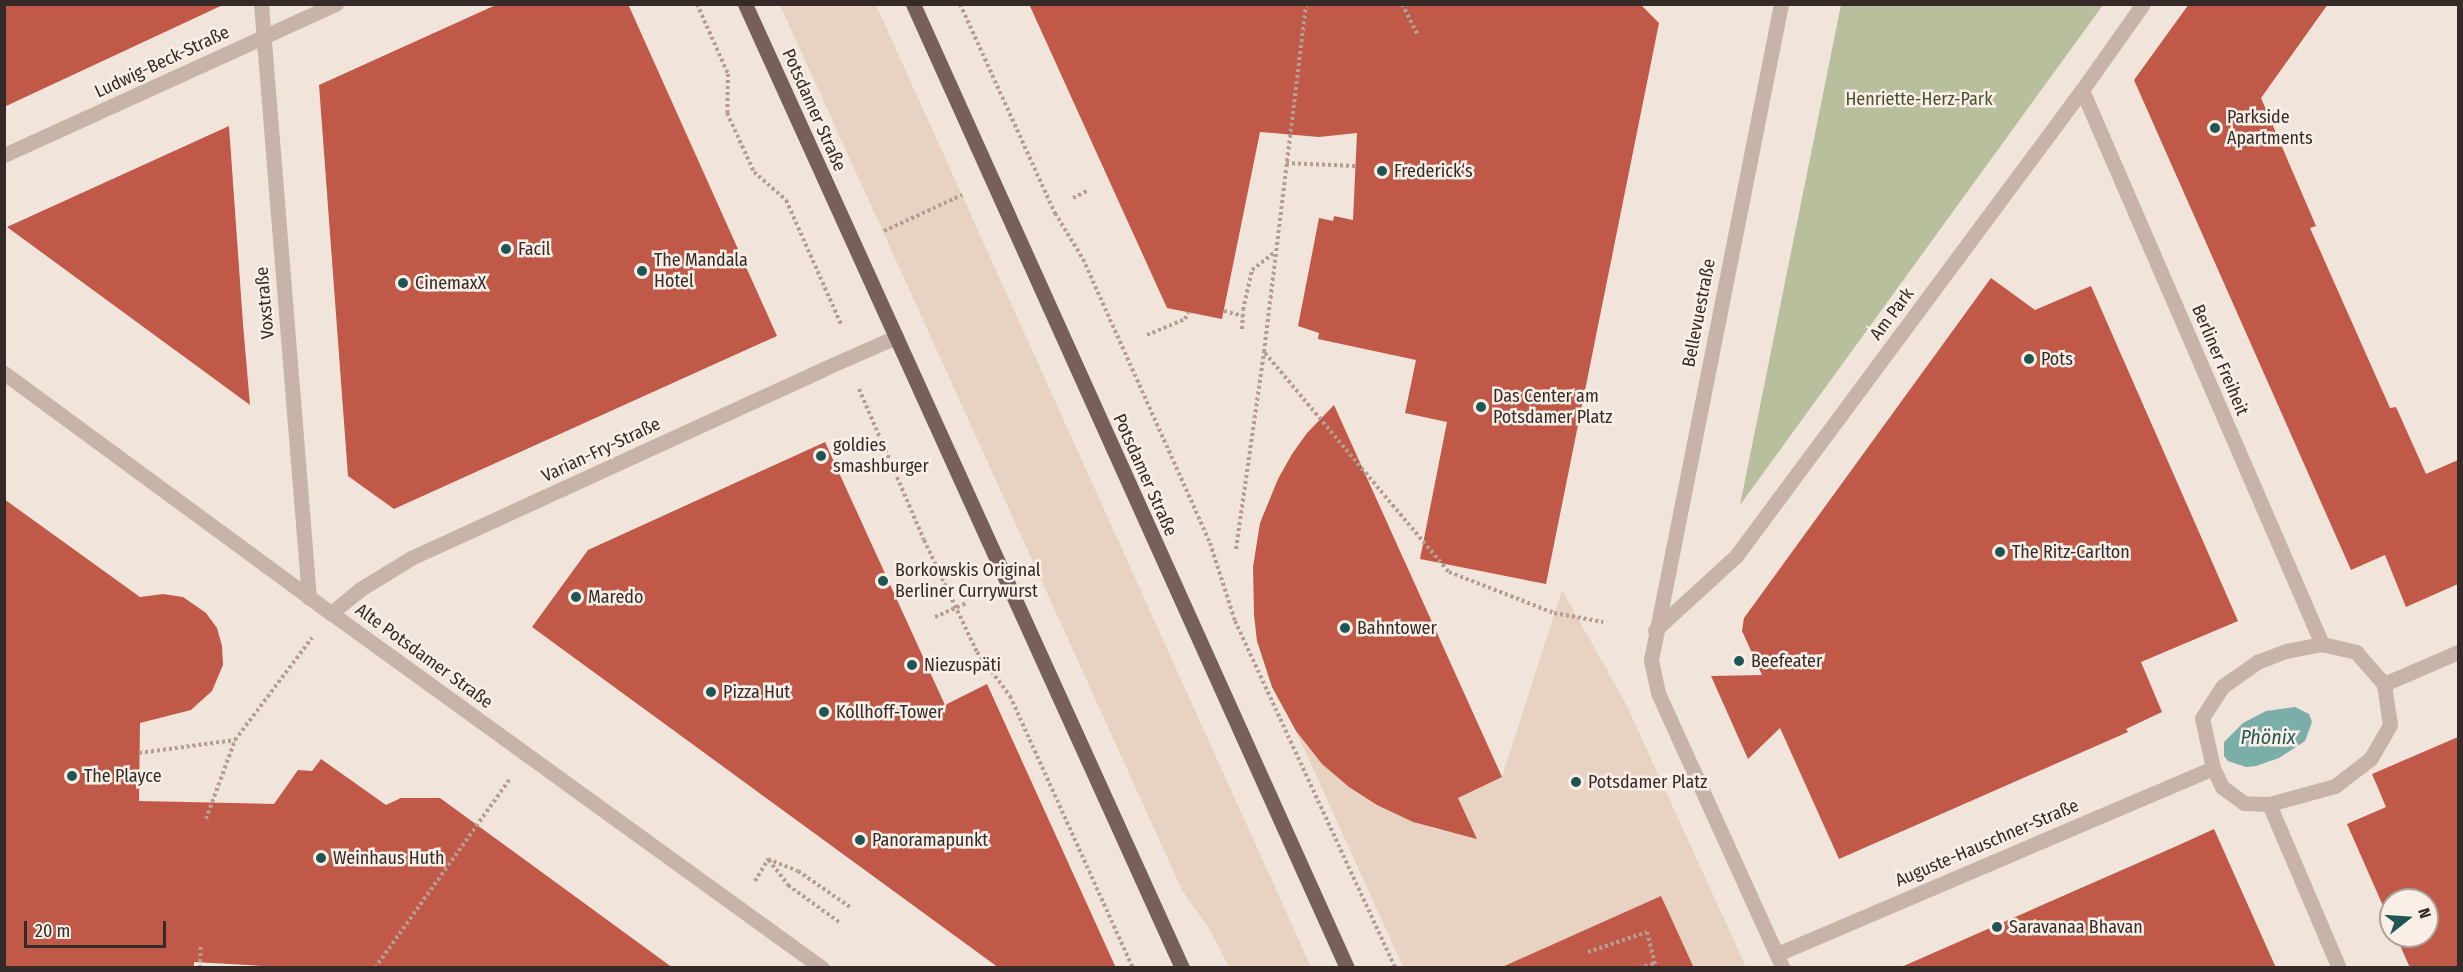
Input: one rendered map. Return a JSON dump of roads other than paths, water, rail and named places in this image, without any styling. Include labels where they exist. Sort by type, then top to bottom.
[{"type":"main road","name":"Potsdamer Straße","points":[[745,4],[1178,961]]},
{"type":"main road","name":"Potsdamer Straße","points":[[913,4],[1345,964]]},
{"type":"street","name":"Voxstraße","points":[[261,4],[309,598]]},
{"type":"street","name":"Ludwig-Beck-Straße","points":[[4,155],[336,4]]},
{"type":"street","name":"Bellevuestraße","points":[[1655,630],[1781,4]]},
{"type":"street","name":"Am Park","points":[[1655,630],[1736,556],[2082,90],[2143,4]]},
{"type":"street","name":"Berliner Freiheit","points":[[2082,90],[2322,644]]},
{"type":"street","name":"Varian-Fry-Straße","points":[[331,613],[359,590],[411,558],[896,337]]},
{"type":"street","name":"Alte Potsdamer Straße","points":[[4,373],[309,598],[822,968]]},
{"type":"street","points":[[1655,630],[1651,660],[1658,693],[1780,961]]},
{"type":"street","points":[[2322,644],[2356,652],[2384,684],[2390,725],[2370,759],[2336,786],[2269,804],[2244,803],[2222,787],[2212,768],[2202,718],[2223,686],[2257,662],[2286,651],[2322,644]]},
{"type":"street","points":[[2384,684],[2458,652]]},
{"type":"street","name":"Auguste-Hauschner-Straße","points":[[1780,961],[2212,768]]},
{"type":"street","points":[[2269,804],[2339,968]]},
{"type":"water","name":"Phönix","points":[[2295,707],[2309,714],[2312,722],[2305,741],[2279,758],[2256,766],[2246,767],[2228,761],[2224,756],[2224,742],[2243,723],[2266,711]]},
{"type":"place","name":"Parkside Apartments","points":[[2215,128]]},
{"type":"place","name":"Frederick‘s","points":[[1382,171]]},
{"type":"place","name":"Facil","points":[[506,249]]},
{"type":"place","name":"The Mandala Hotel","points":[[642,271]]},
{"type":"place","name":"CinemaxX","points":[[403,283]]},
{"type":"place","name":"Pots","points":[[2029,359]]},
{"type":"place","name":"Das Center am Potsdamer Platz","points":[[1481,407]]},
{"type":"place","name":"goldies smashburger","points":[[821,456]]},
{"type":"place","name":"The Ritz-Carlton","points":[[2000,552]]},
{"type":"place","name":"Borkowskis Original Berliner Currywurst","points":[[883,581]]},
{"type":"place","name":"Maredo","points":[[576,597]]},
{"type":"place","name":"Bahntower","points":[[1345,628]]},
{"type":"place","name":"Beefeater","points":[[1739,661]]},
{"type":"place","name":"Niezuspäti","points":[[912,665]]},
{"type":"place","name":"Pizza Hut","points":[[711,692]]},
{"type":"place","name":"Kollhoff-Tower","points":[[824,712]]},
{"type":"place","name":"The Playce","points":[[72,776]]},
{"type":"place","name":"Potsdamer Platz","points":[[1576,782]]},
{"type":"place","name":"Panoramapunkt","points":[[860,840]]},
{"type":"place","name":"Weinhaus Huth","points":[[321,858]]},
{"type":"place","name":"Saravanaa Bhavan","points":[[1997,927]]},
{"type":"park label","name":"Henriette-Herz-Park","points":[[1919,99]]}]
